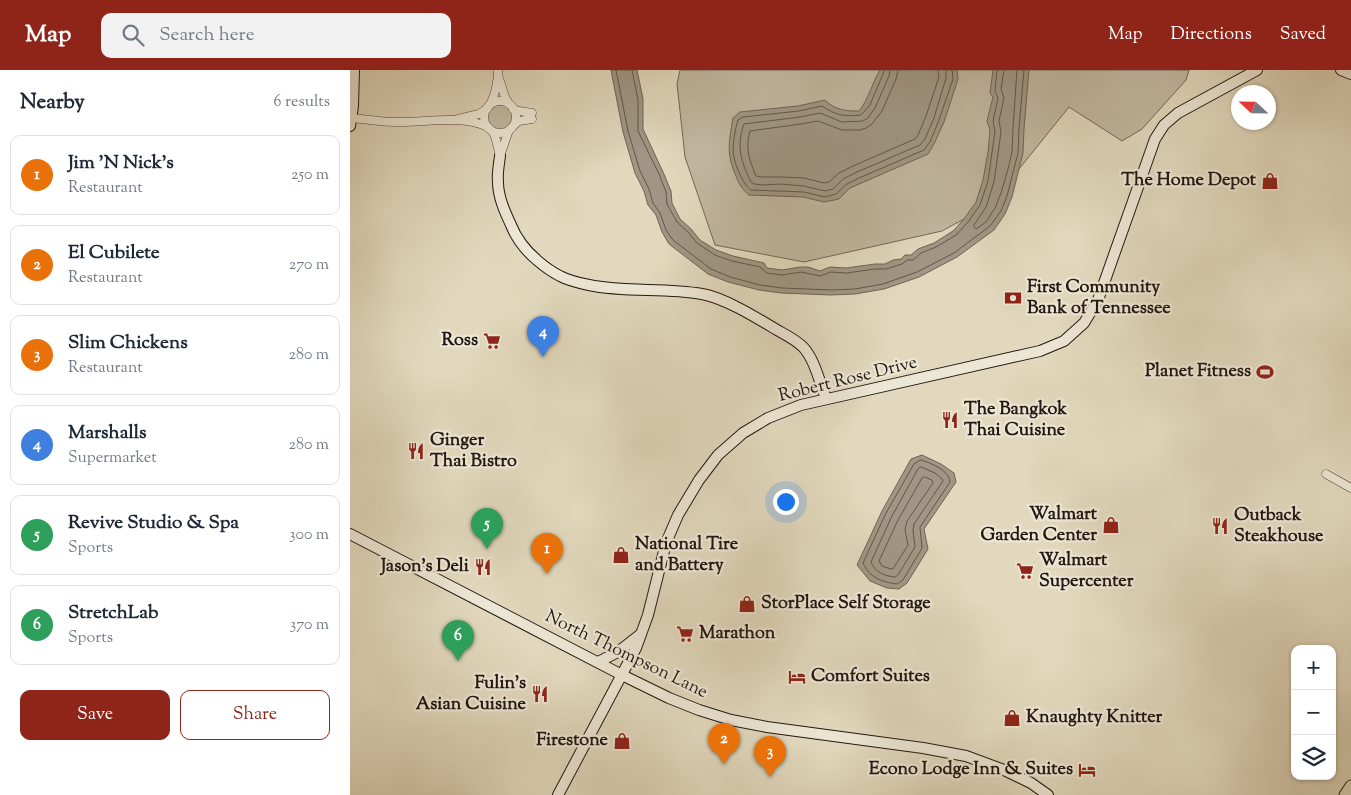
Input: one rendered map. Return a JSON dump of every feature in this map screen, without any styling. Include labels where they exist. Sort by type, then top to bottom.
[{"type":"main road","points":[[1345,795],[1351,786]]},
{"type":"street","points":[[354,70],[351,122],[456,120],[481,124],[499,133],[507,132],[519,121],[532,116],[519,111],[505,102],[499,102],[479,114],[456,120]]},
{"type":"street","name":"Robert Rose Drive","points":[[558,795],[636,648],[648,615],[666,543],[678,515],[699,480],[718,454],[743,433],[768,418],[801,404],[1040,350],[1064,342],[1084,323],[1098,300],[1155,139],[1164,125],[1178,113],[1257,70]]},
{"type":"street","points":[[1341,70],[1351,74]]},
{"type":"street","points":[[498,73],[505,97],[516,117],[500,156],[497,181],[500,198],[508,220],[516,237],[528,252],[549,270],[561,277],[577,282],[618,290],[678,290],[705,294],[727,303],[764,322],[802,345],[814,365],[826,398]]},
{"type":"street","points":[[498,73],[494,94],[484,118],[495,136],[500,156]]},
{"type":"street","points":[[1326,474],[1351,488]]},
{"type":"street","name":"North Thompson Lane","points":[[350,534],[622,675],[699,710],[731,720],[767,727],[923,748],[966,756],[1004,770],[1031,783],[1048,795]]},
{"type":"street","points":[[598,662],[618,652],[641,633]]},
{"type":"shaded area","points":[[680,70],[1189,70],[1186,80],[1142,129],[1122,141],[1069,107],[990,205],[942,231],[804,262],[715,245],[685,157],[677,84]]},
{"type":"shaded area","points":[[500,104],[509,108],[513,117],[509,126],[500,130],[491,126],[487,117],[491,108]]},
{"type":"water","points":[[611,70],[637,70],[643,99],[643,129],[671,191],[672,203],[680,219],[700,240],[716,250],[764,263],[767,268],[782,270],[808,267],[820,271],[830,267],[846,268],[885,264],[901,259],[905,255],[911,255],[918,249],[934,243],[953,231],[976,202],[983,180],[990,130],[987,121],[993,97],[990,93],[993,70],[1029,70],[1023,153],[1012,197],[1005,214],[994,230],[957,257],[919,277],[884,289],[855,294],[831,295],[781,293],[759,290],[728,282],[708,274],[669,244],[662,232],[656,215],[648,205],[644,191],[635,173],[623,132]]},
{"type":"water","points":[[880,70],[957,70],[958,79],[944,122],[928,154],[850,188],[839,199],[824,202],[803,197],[749,195],[744,191],[737,179],[731,161],[730,141],[733,118],[740,112],[798,106],[825,100],[840,109],[859,111]]},
{"type":"water","points":[[922,455],[954,473],[956,482],[924,529],[928,549],[907,583],[899,589],[887,588],[870,581],[857,565],[882,511],[911,459]]},
{"type":"place","name":"The Home Depot","points":[[1270,181]]},
{"type":"place","name":"First Community Bank of Tennessee","points":[[1013,298]]},
{"type":"place","name":"Ross","points":[[492,341]]},
{"type":"place","name":"Marshalls","points":[[543,357]]},
{"type":"place","name":"Planet Fitness","points":[[1265,372]]},
{"type":"place","name":"The Bangkok Thai Cuisine","points":[[950,420]]},
{"type":"place","name":"Ginger Thai Bistro","points":[[416,451]]},
{"type":"place","name":"Walmart Garden Center","points":[[1111,525]]},
{"type":"place","name":"Outback Steakhouse","points":[[1220,526]]},
{"type":"place","name":"Revive Studio & Spa","points":[[487,549]]},
{"type":"place","name":"National Tire and Battery","points":[[621,555]]},
{"type":"place","name":"Jason's Deli","points":[[483,567]]},
{"type":"place","name":"Walmart Supercenter","points":[[1025,571]]},
{"type":"place","name":"Jim 'N Nick's","points":[[547,574]]},
{"type":"place","name":"StorPlace Self Storage","points":[[747,604]]},
{"type":"place","name":"Marathon","points":[[685,634]]},
{"type":"place","name":"StretchLab","points":[[458,661]]},
{"type":"place","name":"Comfort Suites","points":[[797,677]]},
{"type":"place","name":"Fulin's Asian Cuisine","points":[[540,694]]},
{"type":"place","name":"Knaughty Knitter","points":[[1012,718]]},
{"type":"place","name":"Firestone","points":[[622,741]]},
{"type":"place","name":"El Cubilete","points":[[724,764]]},
{"type":"place","name":"Econo Lodge Inn & Suites","points":[[1087,770]]},
{"type":"place","name":"Slim Chickens","points":[[770,777]]}]
